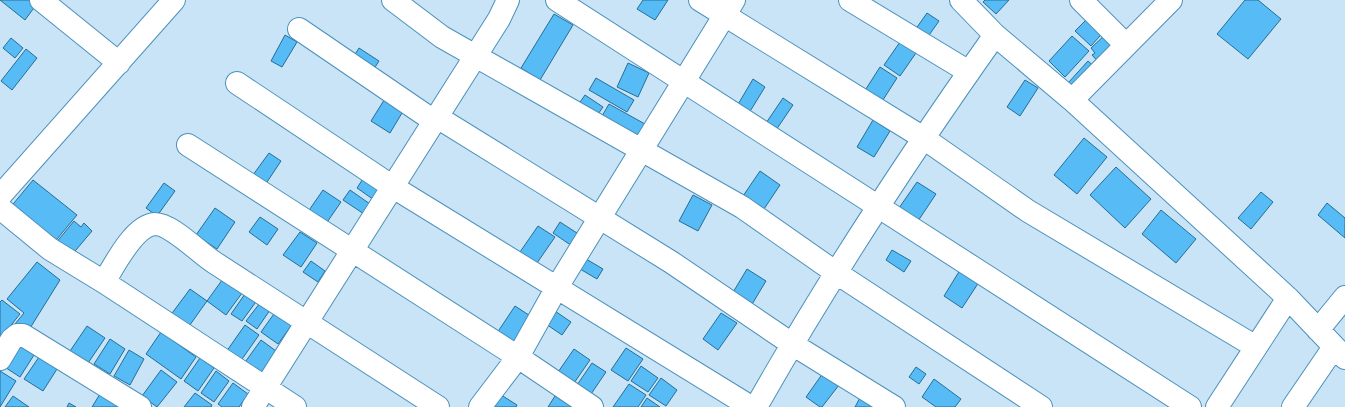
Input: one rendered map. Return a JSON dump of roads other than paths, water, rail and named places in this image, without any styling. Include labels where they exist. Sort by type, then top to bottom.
[{"type":"street","points":[[41,0],[119,64]]},
{"type":"street","points":[[0,196],[119,64],[174,0]]},
{"type":"street","points":[[393,0],[442,38],[642,149],[742,207],[835,272],[1040,407]]},
{"type":"street","points":[[253,407],[499,19],[508,0]]},
{"type":"street","points":[[557,0],[684,80],[877,207],[1190,407]]},
{"type":"street","points":[[700,0],[729,8],[1028,210],[1256,347]]},
{"type":"street","points":[[850,0],[969,72]]},
{"type":"street","points":[[961,0],[995,35],[1072,100],[1288,298],[1339,352],[1292,407]]},
{"type":"street","points":[[1081,0],[1126,45]]},
{"type":"street","points":[[1072,100],[1171,0]]},
{"type":"street","points":[[480,407],[518,357],[557,287],[729,8]]},
{"type":"street","points":[[299,29],[435,119],[671,262],[792,344],[894,407]]},
{"type":"street","points":[[756,407],[835,272],[922,137],[995,35]]},
{"type":"street","points":[[237,83],[393,187],[751,407]]},
{"type":"street","points":[[188,145],[518,357],[592,407]]},
{"type":"street","points":[[0,208],[50,249],[104,282],[295,407]]},
{"type":"street","points":[[104,282],[124,248],[141,229],[154,224],[167,227],[207,258],[438,407]]},
{"type":"street","points":[[1217,407],[1288,298]]},
{"type":"street","points":[[1318,330],[1345,298]]},
{"type":"street","points":[[0,359],[12,339],[17,335],[23,335],[140,407]]}]
